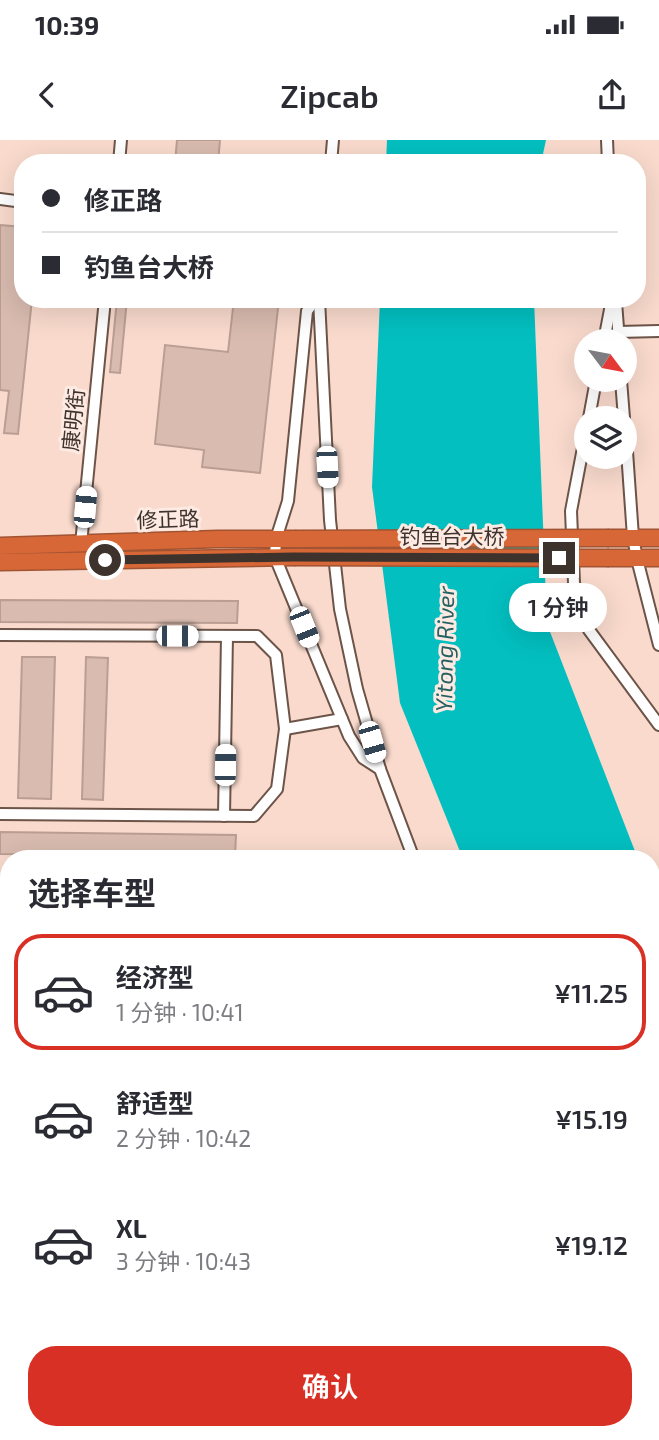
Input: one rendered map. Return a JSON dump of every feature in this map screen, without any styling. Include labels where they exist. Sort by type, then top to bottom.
[{"type":"highway","name":"修正路","points":[[0,546],[276,539],[659,538]]},
{"type":"highway","name":"修正路","points":[[0,562],[275,557]]},
{"type":"highway","name":"钓鱼台大桥","points":[[275,557],[659,558]]},
{"type":"street","name":"康明街","points":[[81,544],[105,308]]},
{"type":"street","points":[[310,308],[307,311],[288,500],[276,539],[275,557],[349,736],[363,758],[380,769]]},
{"type":"street","points":[[318,308],[330,517],[340,609],[357,689],[380,769],[411,850]]},
{"type":"street","points":[[607,329],[612,308]]},
{"type":"street","points":[[615,308],[617,329]]},
{"type":"street","points":[[637,334],[659,331]]},
{"type":"street","points":[[579,469],[571,511],[574,583],[589,630],[659,725]]},
{"type":"street","points":[[629,469],[637,559],[659,645]]},
{"type":"street","points":[[0,635],[257,636],[276,655],[285,729],[277,789],[254,816],[0,814]]},
{"type":"street","points":[[224,816],[227,636]]},
{"type":"street","points":[[285,729],[342,719]]},
{"type":"water","points":[[387,140],[546,140],[543,154],[386,154]]},
{"type":"water","name":"Yitong River","points":[[380,308],[534,308],[547,624],[635,850],[459,850],[400,703],[372,487]]},
{"type":"building","points":[[177,140],[220,140],[219,154],[176,154]]},
{"type":"building","points":[[0,225],[14,226],[14,308],[31,308],[18,434],[4,433],[9,391],[0,390]]},
{"type":"building","points":[[116,308],[126,308],[120,373],[110,372]]},
{"type":"building","points":[[233,308],[278,308],[260,473],[202,467],[204,450],[155,444],[165,345],[228,352]]},
{"type":"building","points":[[0,600],[238,601],[237,623],[0,622]]},
{"type":"building","points":[[22,657],[55,657],[51,799],[18,798]]},
{"type":"building","points":[[86,657],[108,658],[103,800],[82,799]]},
{"type":"building","points":[[0,832],[236,835],[235,850],[0,850]]},
{"type":"route","points":[[105,560],[294,557],[559,558]]}]
